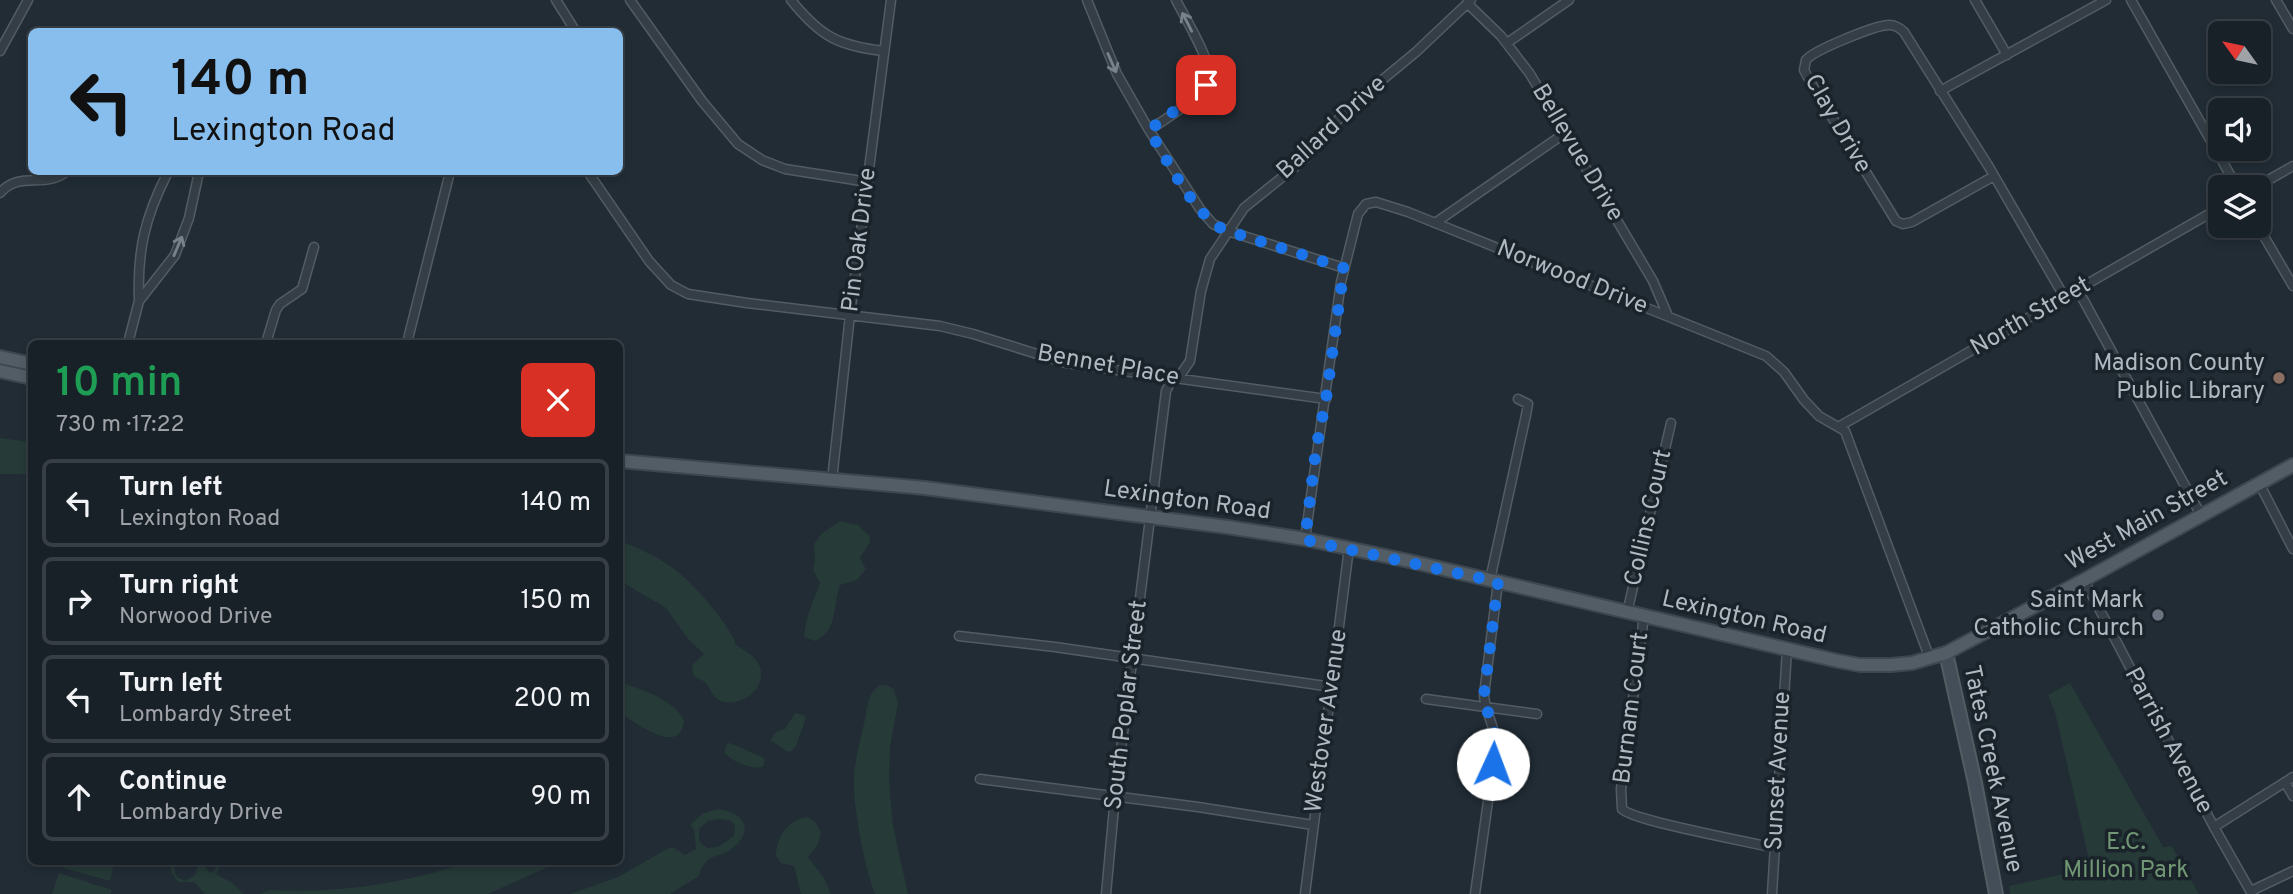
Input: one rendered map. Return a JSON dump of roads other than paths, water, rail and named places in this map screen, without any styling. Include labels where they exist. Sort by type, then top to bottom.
[{"type":"main road","points":[[0,357],[28,363]]},
{"type":"main road","points":[[0,371],[28,377]]},
{"type":"main road","name":"Lexington Road","points":[[623,461],[947,491],[1150,516],[1305,540],[1860,664],[1891,665],[1930,659],[1946,653]]},
{"type":"main road","name":"West Main Street","points":[[1946,653],[2293,465]]},
{"type":"main road","name":"Tates Creek Avenue","points":[[1946,653],[1996,894]]},
{"type":"street","points":[[0,51],[28,0]]},
{"type":"street","points":[[556,0],[574,28]]},
{"type":"street","points":[[630,0],[702,101],[738,145],[762,160],[785,169],[867,182]]},
{"type":"street","points":[[790,0],[809,22],[832,39],[855,47],[884,51]]},
{"type":"street","name":"Pin Oak Drive","points":[[832,480],[850,315],[891,0]]},
{"type":"street","points":[[1087,0],[1117,74],[1149,130],[1200,209],[1213,224],[1230,232],[1344,268]]},
{"type":"street","points":[[1149,130],[1196,95],[1206,85],[1208,78],[1208,64],[1176,0]]},
{"type":"street","points":[[1507,43],[1569,0]]},
{"type":"street","points":[[1975,0],[2007,55]]},
{"type":"street","points":[[1940,91],[2106,0]]},
{"type":"street","points":[[2131,0],[2229,175]]},
{"type":"street","points":[[2276,0],[2293,29]]},
{"type":"street","name":"Bellevue Drive","points":[[1469,2],[1507,43],[1530,74],[1653,281],[1668,316]]},
{"type":"street","name":"Ballard Drive","points":[[1175,379],[1190,361],[1207,268],[1219,245],[1249,202],[1306,158],[1347,109],[1416,52],[1469,2]]},
{"type":"street","name":"Clay Drive","points":[[1994,176],[1912,222],[1903,224],[1896,221],[1811,83],[1804,64],[1811,54],[1818,50],[1875,29],[1892,25],[1904,32],[1994,176],[2064,298]]},
{"type":"street","points":[[1435,223],[1565,133]]},
{"type":"street","points":[[2271,178],[2293,166]]},
{"type":"street","points":[[0,193],[15,181],[49,179],[59,175]]},
{"type":"street","points":[[129,340],[139,301],[140,247],[147,220],[167,175]]},
{"type":"street","points":[[139,301],[175,255],[189,218],[198,175]]},
{"type":"street","points":[[408,340],[449,175]]},
{"type":"street","name":"Bennet Place","points":[[590,175],[663,278],[679,290],[698,296],[940,326],[1066,363],[1326,399]]},
{"type":"street","name":"Norwood Drive","points":[[1305,540],[1344,268],[1358,214],[1370,202],[1382,203],[1435,223],[1766,356],[1784,372],[1819,416],[1840,426]]},
{"type":"street","name":"North Street","points":[[1840,426],[2208,215]]},
{"type":"street","points":[[2265,238],[2293,286]]},
{"type":"street","points":[[267,340],[280,304],[298,293],[305,283],[314,247]]},
{"type":"street","points":[[2078,290],[2201,515]]},
{"type":"street","name":"South Poplar Street","points":[[1105,894],[1166,391],[1175,379]]},
{"type":"street","points":[[1475,894],[1496,744],[1494,725],[1484,695],[1494,581],[1528,404],[1518,399]]},
{"type":"street","name":"Collins Court","points":[[1628,613],[1671,423]]},
{"type":"street","points":[[1840,426],[1855,454],[1930,659]]},
{"type":"street","points":[[2259,484],[2293,549]]},
{"type":"street","name":"Westover Avenue","points":[[1305,894],[1349,548]]},
{"type":"street","name":"Parrish Avenue","points":[[2084,580],[2251,893]]},
{"type":"street","name":"Burnam Court","points":[[1644,616],[1621,789],[1622,809],[1647,820],[1775,848]]},
{"type":"street","points":[[959,636],[1332,687]]},
{"type":"street","name":"Sunset Avenue","points":[[1772,894],[1787,649]]},
{"type":"street","points":[[1426,699],[1537,714]]},
{"type":"street","points":[[980,779],[1313,825]]},
{"type":"street","points":[[2214,827],[2289,779],[2293,796]]},
{"type":"street","points":[[2251,893],[2293,871]]},
{"type":"place","name":"Madison County Public Library","points":[[2279,378]]},
{"type":"place","name":"Saint Mark Catholic Church","points":[[2158,615]]},
{"type":"park label","name":"E.C. Million Park","points":[[2126,857]]}]
